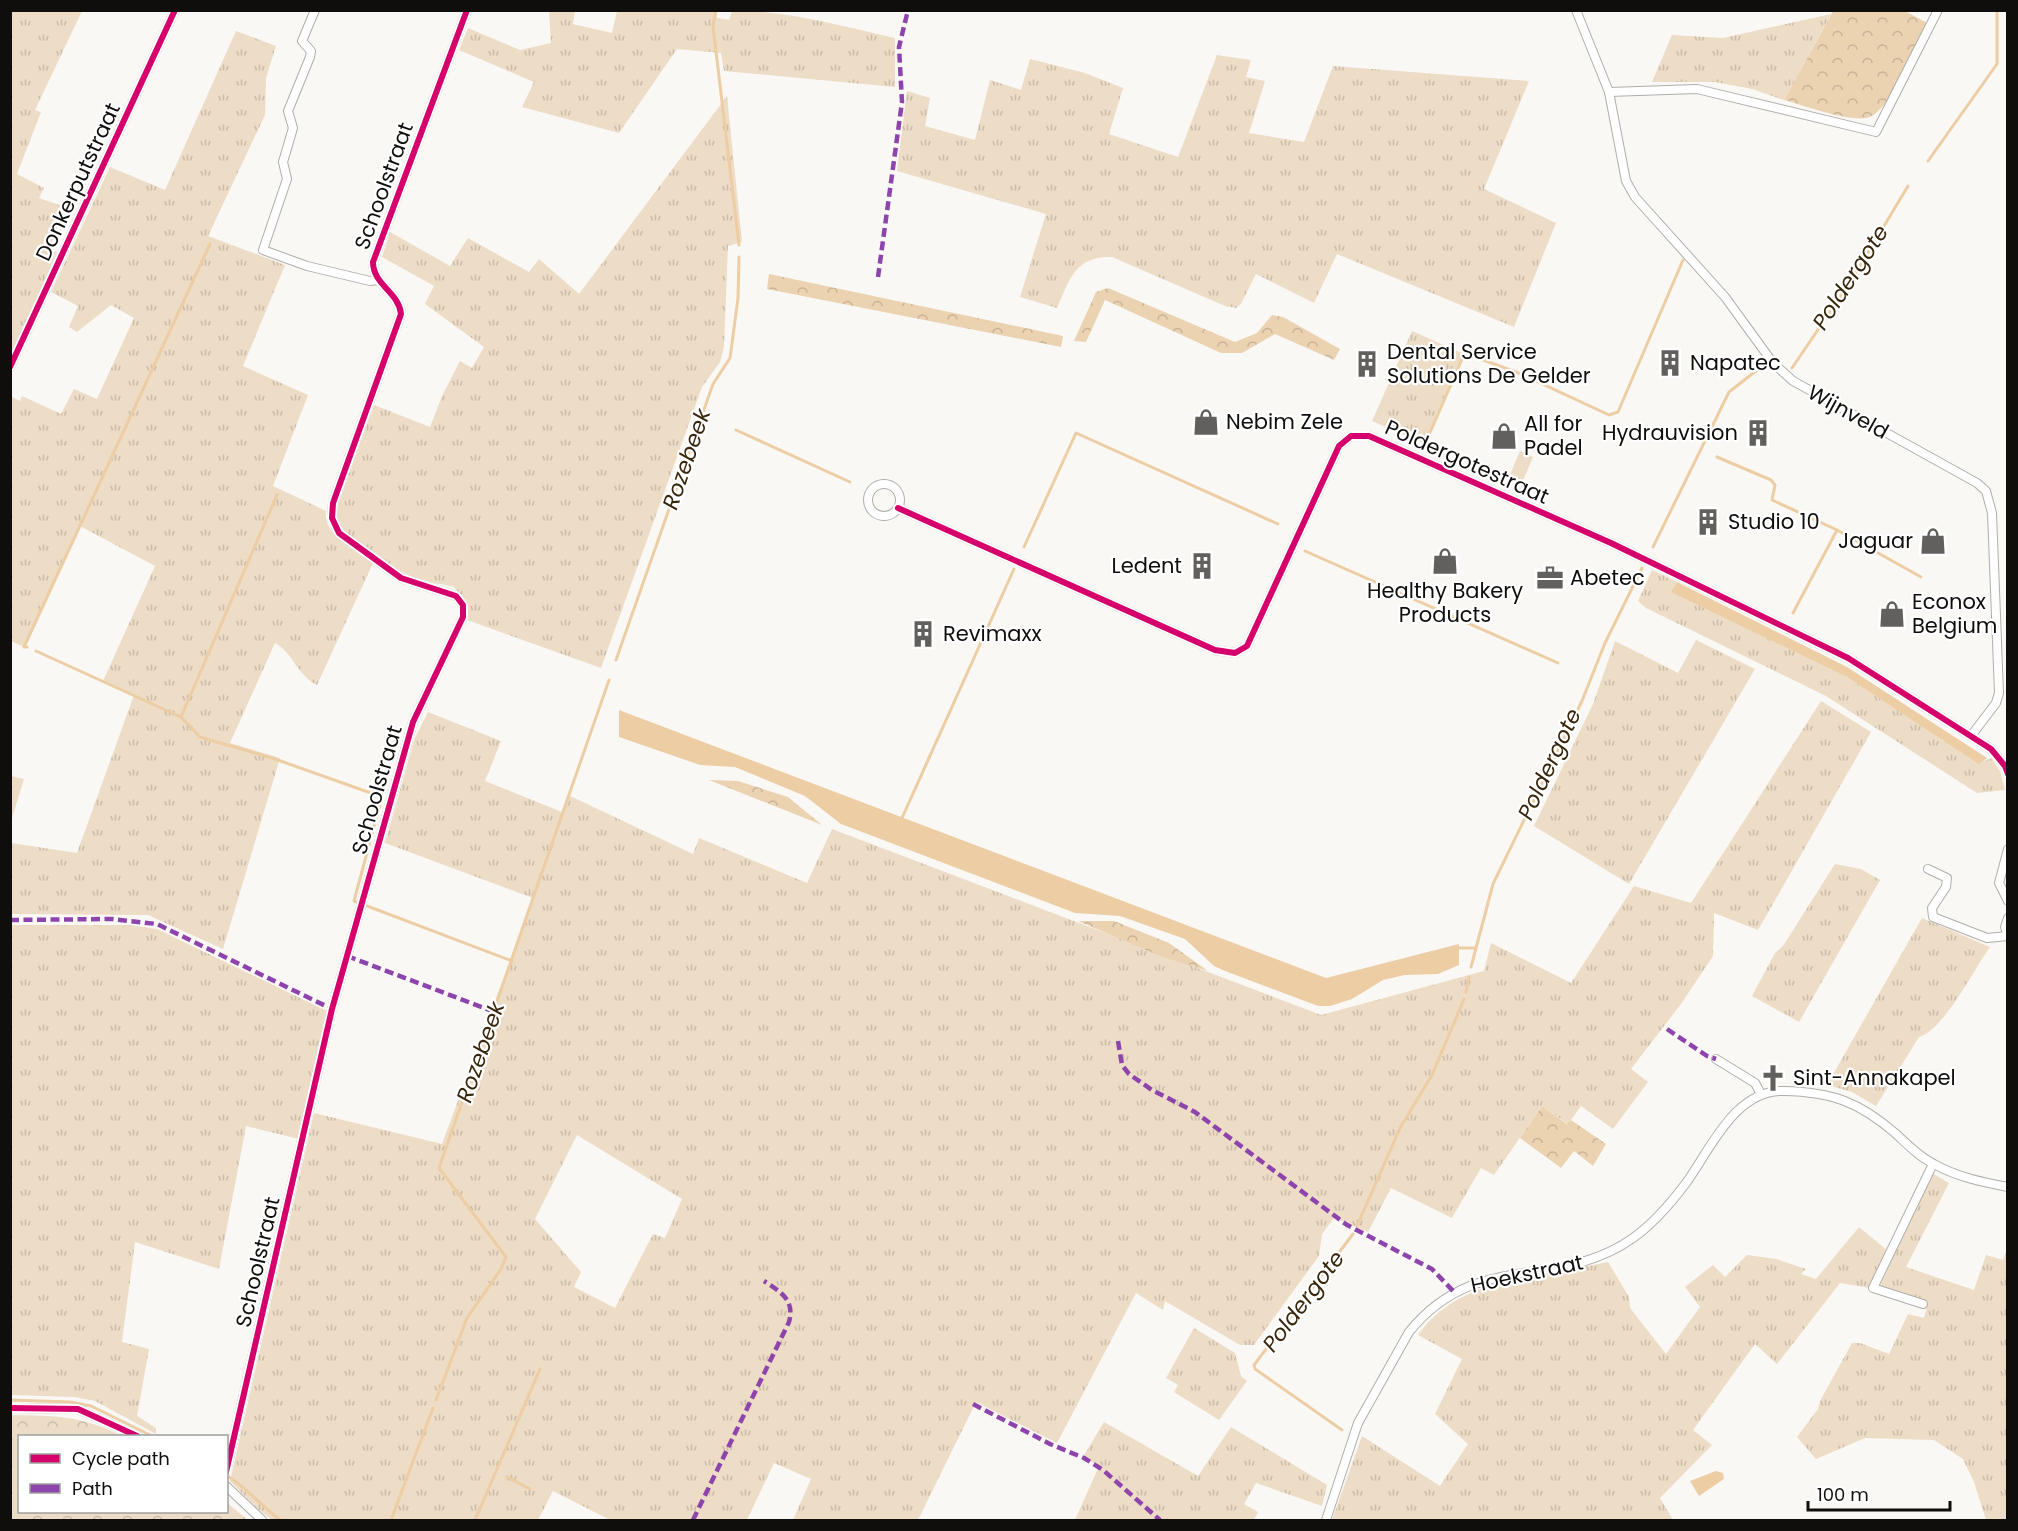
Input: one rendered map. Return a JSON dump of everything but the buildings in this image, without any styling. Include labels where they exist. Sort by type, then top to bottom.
[{"type":"street","name":"Donkerputstraat","points":[[10,367],[175,10]]},
{"type":"street","points":[[315,10],[302,41],[311,51],[310,57],[288,111],[293,128],[283,162],[287,173],[286,187],[263,250],[307,266],[370,281],[379,280]]},
{"type":"street","name":"Schoolstraat","points":[[228,1463],[332,1009],[413,722],[463,617],[463,605],[456,596],[401,578],[339,533],[332,518],[333,503],[401,314],[400,305],[373,270],[373,262],[466,10]]},
{"type":"street","name":"Wijnveld","points":[[1576,10],[1609,92],[1626,181],[1635,197],[1725,297],[1773,363],[1793,381],[1977,483],[1986,491],[1991,501],[1992,513],[1999,693],[1996,703],[1971,736]]},
{"type":"street","points":[[1609,92],[1697,89],[1876,132],[1938,10]]},
{"type":"street","name":"Poldergotestraat","points":[[898,508],[1215,650],[1235,653],[1247,646],[1339,446],[1351,436],[1361,434],[1611,543],[1848,658],[1991,749],[2005,766],[2007,774]]},
{"type":"street","points":[[884,483],[895,488],[900,497],[898,508],[893,514],[878,516],[867,504],[870,491],[884,483]]},
{"type":"street","points":[[2007,849],[1999,883],[2007,901]]},
{"type":"street","points":[[1928,869],[1947,878],[1946,887],[1932,908],[1933,917],[1987,938],[2007,936],[2005,927],[2007,918]]},
{"type":"street","points":[[1716,1059],[1755,1083],[1761,1094],[1781,1090],[1840,1098],[1858,1105],[1933,1164],[1972,1180],[2007,1187]]},
{"type":"street","name":"Hoekstraat","points":[[1326,1521],[1358,1423],[1403,1342],[1419,1320],[1458,1289],[1493,1277],[1595,1259],[1623,1245],[1667,1207],[1725,1126],[1744,1105],[1761,1094]]},
{"type":"street","points":[[1923,1305],[1873,1288],[1933,1164]]},
{"type":"street","points":[[10,1408],[78,1409],[132,1435]]},
{"type":"street","points":[[228,1488],[262,1521]]},
{"type":"green space","points":[[11,10],[82,11],[35,110],[41,112],[17,174],[44,188],[39,198],[65,207],[49,249],[57,252],[11,356]]},
{"type":"green space","points":[[549,11],[575,11],[573,24],[612,33],[617,11],[715,11],[717,18],[729,20],[732,11],[752,11],[834,24],[895,38],[895,87],[724,71],[721,53],[677,49],[619,133],[522,107],[534,82],[459,50],[468,28],[520,50],[551,43]]},
{"type":"green space","points":[[1833,11],[1905,11],[1929,24],[1893,92],[1875,114],[1866,118],[1837,115],[1784,100]]},
{"type":"green space","points":[[1831,14],[1784,100],[1752,89],[1715,82],[1652,82],[1672,35],[1723,38]]},
{"type":"green space","points":[[236,31],[276,46],[266,78],[265,115],[208,236],[285,265],[243,366],[308,395],[273,486],[326,511],[326,520],[335,535],[373,563],[317,685],[305,676],[275,643],[230,743],[280,758],[223,949],[148,915],[11,914],[11,843],[77,853],[134,695],[103,681],[155,566],[80,526],[24,647],[11,641],[10,396],[20,401],[22,396],[61,414],[74,389],[97,399],[134,318],[111,305],[77,332],[69,327],[78,306],[51,292],[110,167],[165,190]]},
{"type":"green space","points":[[1217,55],[1251,60],[1246,77],[1265,81],[1249,133],[1304,142],[1333,66],[1529,81],[1484,189],[1556,223],[1514,327],[1337,254],[1314,303],[1256,274],[1241,304],[1236,308],[1225,306],[1112,257],[1090,260],[1082,265],[1070,279],[1057,308],[1020,297],[1046,214],[897,171],[907,91],[930,98],[925,126],[975,140],[990,80],[1021,90],[1030,59],[1085,73],[1123,88],[1109,134],[1178,157]]},
{"type":"green space","points":[[727,96],[742,242],[728,246],[724,347],[720,362],[702,387],[601,668],[467,620],[466,602],[454,587],[422,581],[399,570],[354,540],[339,523],[337,507],[374,405],[430,427],[442,396],[460,361],[472,368],[484,347],[425,304],[434,286],[382,257],[390,232],[450,266],[468,238],[529,272],[539,259],[579,294]]},
{"type":"green space","points":[[769,274],[1063,336],[1061,347],[767,289]]},
{"type":"green space","points":[[1108,288],[1235,342],[1257,333],[1272,315],[1283,317],[1340,349],[1334,360],[1275,334],[1242,353],[1221,353],[1105,300],[1086,342],[1074,341],[1096,292]]},
{"type":"green space","points":[[1412,331],[1464,354],[1425,444],[1372,421]]},
{"type":"green space","points":[[1520,451],[1533,457],[1522,483],[1509,477]]},
{"type":"green space","points":[[1652,570],[1677,582],[1672,592],[1847,677],[1979,763],[1991,758],[2000,771],[2005,790],[1977,793],[1826,696],[1646,608],[1638,601]]},
{"type":"green space","points":[[1696,640],[1755,669],[1629,884],[1534,826],[1593,704],[1615,641],[1678,673]]},
{"type":"green space","points":[[1821,701],[1871,732],[1758,930],[1714,913],[1713,956],[1681,1004],[1631,1069],[1648,1082],[1613,1129],[1581,1106],[1568,1124],[1542,1106],[1494,1175],[1481,1168],[1452,1218],[1391,1188],[1368,1232],[1334,1218],[1322,1234],[1319,1256],[1254,1345],[1240,1345],[1165,1301],[1163,1310],[1136,1293],[1057,1443],[976,1402],[918,1520],[793,1520],[811,1479],[774,1463],[747,1520],[610,1520],[553,1491],[538,1520],[272,1520],[253,1505],[230,1481],[314,1113],[442,1144],[533,898],[385,843],[414,740],[428,712],[501,741],[485,781],[562,812],[568,795],[693,854],[699,838],[807,883],[832,829],[1321,1015],[1484,971],[1491,943],[1571,983],[1634,886],[1691,903]],"holes":[[[577,1135],[682,1199],[665,1238],[653,1234],[615,1308],[574,1287],[581,1272],[535,1219]]]},
{"type":"green space","points":[[10,776],[24,779],[11,821]]},
{"type":"green space","points":[[709,780],[738,781],[788,797],[822,825]]},
{"type":"green space","points":[[1835,864],[1861,869],[1880,880],[1799,1022],[1752,996],[1775,953],[1783,946]]},
{"type":"green space","points":[[1922,918],[1990,947],[1948,1011],[1929,1032],[1919,1037],[1876,1106],[1852,1092],[1827,1085]]},
{"type":"green space","points":[[1078,921],[1114,921],[1169,943],[1208,971],[1160,956]]},
{"type":"green space","points":[[11,925],[130,925],[157,929],[327,1011],[299,1139],[246,1126],[219,1269],[135,1242],[122,1342],[149,1349],[137,1416],[156,1428],[156,1434],[95,1401],[74,1397],[11,1395]]},
{"type":"green space","points":[[1542,1106],[1567,1124],[1571,1120],[1606,1144],[1593,1166],[1574,1151],[1561,1168],[1520,1138]]},
{"type":"green space","points":[[1932,1173],[1949,1183],[1906,1267],[1974,1290],[1986,1255],[2003,1260],[2007,1250],[2007,1520],[1986,1520],[1974,1482],[1963,1459],[1934,1440],[1865,1438],[1816,1459],[1797,1437],[1818,1409],[1820,1401],[1852,1343],[1860,1343],[1889,1354],[1908,1314],[1924,1318],[1928,1302],[1880,1286]]},
{"type":"green space","points":[[1859,1227],[1888,1251],[1870,1288],[1840,1283],[1777,1364],[1755,1344],[1693,1430],[1712,1445],[1660,1498],[1673,1520],[1332,1520],[1362,1436],[1440,1486],[1468,1444],[1435,1414],[1462,1359],[1418,1335],[1436,1315],[1456,1300],[1479,1289],[1504,1282],[1608,1262],[1629,1297],[1630,1308],[1666,1354],[1700,1307],[1685,1287],[1713,1265],[1725,1277],[1747,1255],[1776,1259],[1806,1269],[1801,1274],[1816,1279]]},
{"type":"green space","points":[[1194,1328],[1235,1353],[1241,1376],[1247,1381],[1219,1420],[1174,1392],[1178,1385],[1166,1378]]},
{"type":"green space","points":[[11,1415],[80,1420],[120,1435],[18,1435],[18,1513],[228,1513],[228,1504],[248,1520],[11,1520]]},
{"type":"green space","points":[[1104,1422],[1198,1476],[1231,1427],[1327,1485],[1322,1506],[1256,1483],[1244,1504],[1258,1512],[1254,1520],[1075,1520],[1099,1466],[1083,1457]]},
{"type":"shaded area","points":[[1677,582],[1847,667],[1987,758],[1979,764],[1847,677],[1671,592]]},
{"type":"shaded area","points":[[619,710],[1326,978],[1459,944],[1459,965],[1438,974],[1405,975],[1383,980],[1352,999],[1330,1006],[1318,1006],[1214,966],[1185,939],[1120,916],[1075,913],[841,824],[805,796],[735,767],[700,765],[619,737]]},
{"type":"shaded area","points":[[1716,1471],[1723,1473],[1724,1479],[1699,1496],[1690,1481]]},
{"type":"waterway","name":"Rozebeek","points":[[716,10],[713,26],[739,245]]},
{"type":"waterway","name":"Poldergote","points":[[1928,161],[1997,64],[1997,10]]},
{"type":"waterway","name":"Poldergote","points":[[1792,368],[1851,281],[1908,186]]},
{"type":"waterway","points":[[27,647],[24,647],[210,244]]},
{"type":"waterway","name":"Rozebeek","points":[[616,660],[713,384],[730,358],[738,298],[739,257]]},
{"type":"waterway","points":[[1425,444],[1463,357],[1470,355],[1521,374],[1609,415],[1618,412],[1683,260]]},
{"type":"waterway","name":"Poldergote","points":[[1653,547],[1729,392],[1761,367]]},
{"type":"waterway","points":[[736,430],[850,482]]},
{"type":"waterway","points":[[1024,547],[1076,433],[1278,524]]},
{"type":"waterway","points":[[1717,457],[1771,480],[1775,485],[1772,500],[1837,530],[1921,577]]},
{"type":"waterway","points":[[181,717],[277,495]]},
{"type":"waterway","points":[[1793,613],[1837,530]]},
{"type":"waterway","points":[[1305,551],[1558,663]]},
{"type":"waterway","name":"Poldergote","points":[[1471,967],[1493,884],[1582,701],[1605,643],[1642,568]]},
{"type":"waterway","points":[[902,818],[1014,569]]},
{"type":"waterway","points":[[36,651],[181,717],[200,737],[275,759],[382,797],[354,901],[512,961]]},
{"type":"waterway","name":"Rozebeek","points":[[436,1400],[467,1318],[501,1269],[506,1257],[439,1168],[609,680]]},
{"type":"waterway","points":[[1459,948],[1475,948]]},
{"type":"waterway","name":"Poldergote","points":[[1466,992],[1469,977]]},
{"type":"waterway","name":"Poldergote","points":[[1357,1226],[1400,1128],[1432,1075],[1464,999]]},
{"type":"waterway","name":"Poldergote","points":[[1342,1430],[1255,1369],[1254,1365],[1353,1234]]},
{"type":"waterway","points":[[475,1520],[540,1369]]},
{"type":"waterway","points":[[10,1400],[70,1402],[91,1406],[150,1435]]},
{"type":"waterway","name":"Rozebeek","points":[[391,1520],[433,1408]]},
{"type":"waterway","points":[[228,1476],[280,1520]]},
{"type":"waterway","points":[[507,1477],[530,1489]]},
{"type":"marked path","points":[[878,277],[902,102],[899,47],[908,10]]},
{"type":"marked path","points":[[10,920],[112,919],[157,924],[332,1009]]},
{"type":"marked path","points":[[347,956],[500,1014]]},
{"type":"marked path","points":[[1667,1029],[1707,1056],[1716,1059]]},
{"type":"marked path","points":[[1118,1041],[1122,1065],[1129,1074],[1152,1090],[1195,1112],[1347,1225],[1432,1269],[1454,1292]]},
{"type":"marked path","points":[[693,1520],[789,1322],[790,1308],[785,1297],[764,1281]]},
{"type":"marked path","points":[[973,1404],[1050,1444],[1084,1458],[1103,1470],[1160,1520]]},
{"type":"cycle path","points":[[10,367],[175,10]]},
{"type":"cycle path","points":[[228,1463],[332,1009],[413,722],[463,617],[463,605],[456,596],[401,578],[339,533],[332,518],[333,503],[401,314],[396,300],[377,277],[373,262],[467,10]]},
{"type":"cycle path","points":[[898,508],[1215,650],[1235,653],[1247,646],[1339,446],[1351,436],[1369,436],[1611,543],[1848,658],[1991,749],[2005,766],[2008,774]]},
{"type":"cycle path","points":[[10,1408],[78,1409],[135,1435]]},
{"type":"place","name":"Napatec","points":[[1670,363]]},
{"type":"place","name":"Dental Service Solutions De Gelder","points":[[1367,364]]},
{"type":"place","name":"Nebim Zele","points":[[1206,422]]},
{"type":"place","name":"Hydrauvision","points":[[1758,433]]},
{"type":"place","name":"All for Padel","points":[[1504,436]]},
{"type":"place","name":"Studio 10","points":[[1708,522]]},
{"type":"place","name":"Jaguar","points":[[1933,541]]},
{"type":"place","name":"Healthy Bakery Products","points":[[1445,561]]},
{"type":"place","name":"Ledent","points":[[1202,566]]},
{"type":"place","name":"Abetec","points":[[1550,578]]},
{"type":"place","name":"Econox Belgium","points":[[1892,614]]},
{"type":"place","name":"Revimaxx","points":[[923,634]]},
{"type":"place","name":"Sint-Annakapel","points":[[1773,1078]]}]
